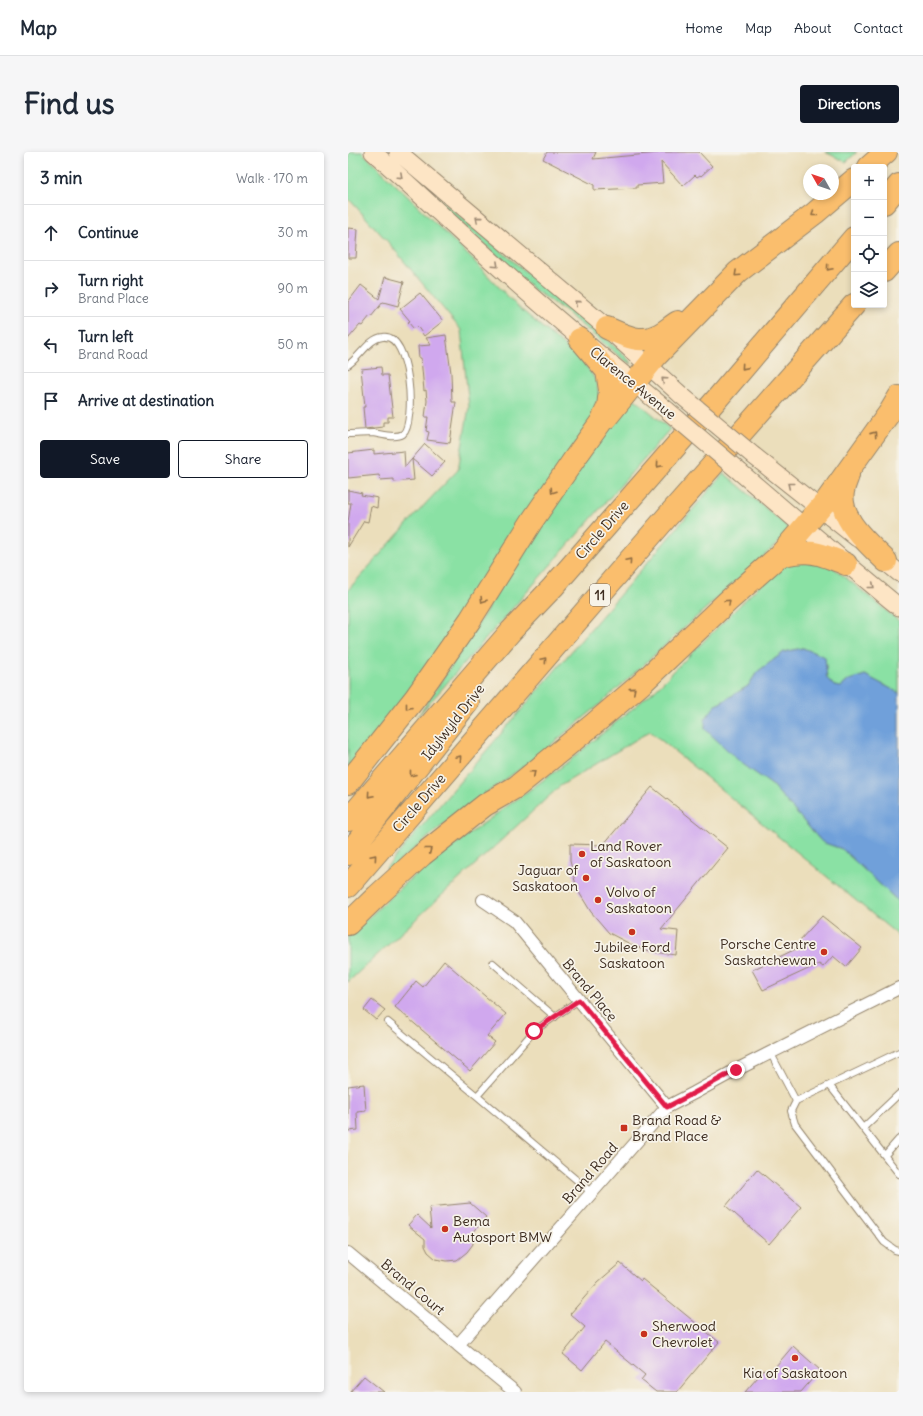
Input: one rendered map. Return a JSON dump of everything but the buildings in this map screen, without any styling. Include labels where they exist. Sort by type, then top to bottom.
[{"type":"highway","points":[[872,164],[886,152]]},
{"type":"highway","points":[[574,458],[648,366],[738,272],[815,214],[851,183]]},
{"type":"highway","points":[[886,200],[899,185]]},
{"type":"highway","name":"Circle Drive","points":[[348,820],[511,632],[553,587],[716,400],[851,242]]},
{"type":"highway","points":[[887,268],[899,254]]},
{"type":"highway","points":[[607,328],[635,339],[647,339],[656,336],[711,300]]},
{"type":"highway","name":"Circle Drive","points":[[348,886],[666,518],[851,308]]},
{"type":"highway","points":[[348,783],[416,697],[470,620],[532,521],[574,458],[601,422],[608,407],[610,390],[608,371],[580,338]]},
{"type":"highway","points":[[348,924],[376,896],[422,855],[485,805],[516,787],[641,684],[779,556],[820,509],[852,466],[899,397]]},
{"type":"highway","points":[[852,466],[843,488],[843,504],[846,515],[858,532],[892,567]]},
{"type":"highway","points":[[779,556],[799,551],[815,552],[846,564]]},
{"type":"highway","name":"Idylwyld Drive","points":[[348,854],[519,637],[553,587]]},
{"type":"main road","name":"Clarence Avenue","points":[[373,152],[502,271],[580,338],[668,410],[804,526],[846,564],[899,607]]},
{"type":"main road","name":"Clarence Avenue","points":[[398,152],[607,328],[681,395],[892,567]]},
{"type":"street","name":"Brand Place","points":[[483,900],[514,921],[667,1107]]},
{"type":"street","name":"Brand Road","points":[[458,1345],[667,1107],[770,1052],[899,988]]},
{"type":"street","name":"Brand Court","points":[[348,1253],[458,1345]]},
{"type":"street","points":[[458,1345],[515,1392]]},
{"type":"lane","points":[[348,365],[356,360],[372,340],[384,336],[393,340],[402,353],[408,376],[410,403],[407,428],[403,434],[396,436],[372,433],[348,434]]},
{"type":"lane","points":[[493,963],[555,1016]]},
{"type":"lane","points":[[477,1096],[534,1031],[579,1000]]},
{"type":"lane","points":[[388,1022],[592,1193]]},
{"type":"lane","points":[[770,1052],[796,1101]]},
{"type":"lane","points":[[899,1052],[796,1101],[791,1111],[795,1124],[884,1242],[895,1250],[899,1251]]},
{"type":"lane","points":[[830,1086],[899,1174]]},
{"type":"lane","points":[[863,1128],[899,1094]]},
{"type":"lane","points":[[885,1155],[899,1139]]},
{"type":"green space","points":[[348,152],[362,152],[472,259],[517,306],[582,362],[595,379],[599,399],[599,408],[427,669],[348,769],[348,590],[458,470],[469,407],[461,330],[388,242],[348,198]]},
{"type":"green space","points":[[825,152],[857,152],[846,162]]},
{"type":"green space","points":[[392,159],[621,352],[632,364],[624,360],[562,309],[533,289]]},
{"type":"green space","points":[[631,399],[636,400],[670,429],[418,716],[466,644],[542,518]]},
{"type":"green space","points":[[724,473],[789,528],[788,534],[598,706],[530,762],[455,815],[389,870],[386,868]]},
{"type":"green space","points":[[788,561],[829,564],[899,621],[899,693],[865,675],[849,680],[841,687],[834,686],[827,678],[825,657],[803,648],[784,652],[757,672],[748,686],[715,706],[740,761],[772,785],[822,842],[842,849],[899,902],[899,936],[650,731],[560,786],[348,982],[348,937],[405,883],[473,831],[564,765],[654,691],[770,575]]},
{"type":"water","points":[[803,648],[825,657],[827,678],[834,686],[841,687],[849,680],[865,675],[899,693],[899,902],[842,849],[822,842],[772,785],[740,762],[705,729],[705,719],[715,706],[748,686],[757,672],[784,652]]},
{"type":"place","name":"Land Rover of Saskatoon","points":[[582,854]]},
{"type":"place","name":"Jaguar of Saskatoon","points":[[586,878]]},
{"type":"place","name":"Volvo of Saskatoon","points":[[598,900]]},
{"type":"place","name":"Jubilee Ford Saskatoon","points":[[632,932]]},
{"type":"place","name":"Porsche Centre Saskatchewan","points":[[824,952]]},
{"type":"place","name":"Brand Road & Brand Place","points":[[624,1128]]},
{"type":"place","name":"Bema Autosport BMW","points":[[445,1229]]},
{"type":"place","name":"Sherwood Chevrolet","points":[[644,1334]]},
{"type":"place","name":"Kia of Saskatoon","points":[[795,1358]]},
{"type":"route","points":[[534,1031],[579,1000],[667,1107],[736,1070]]}]
